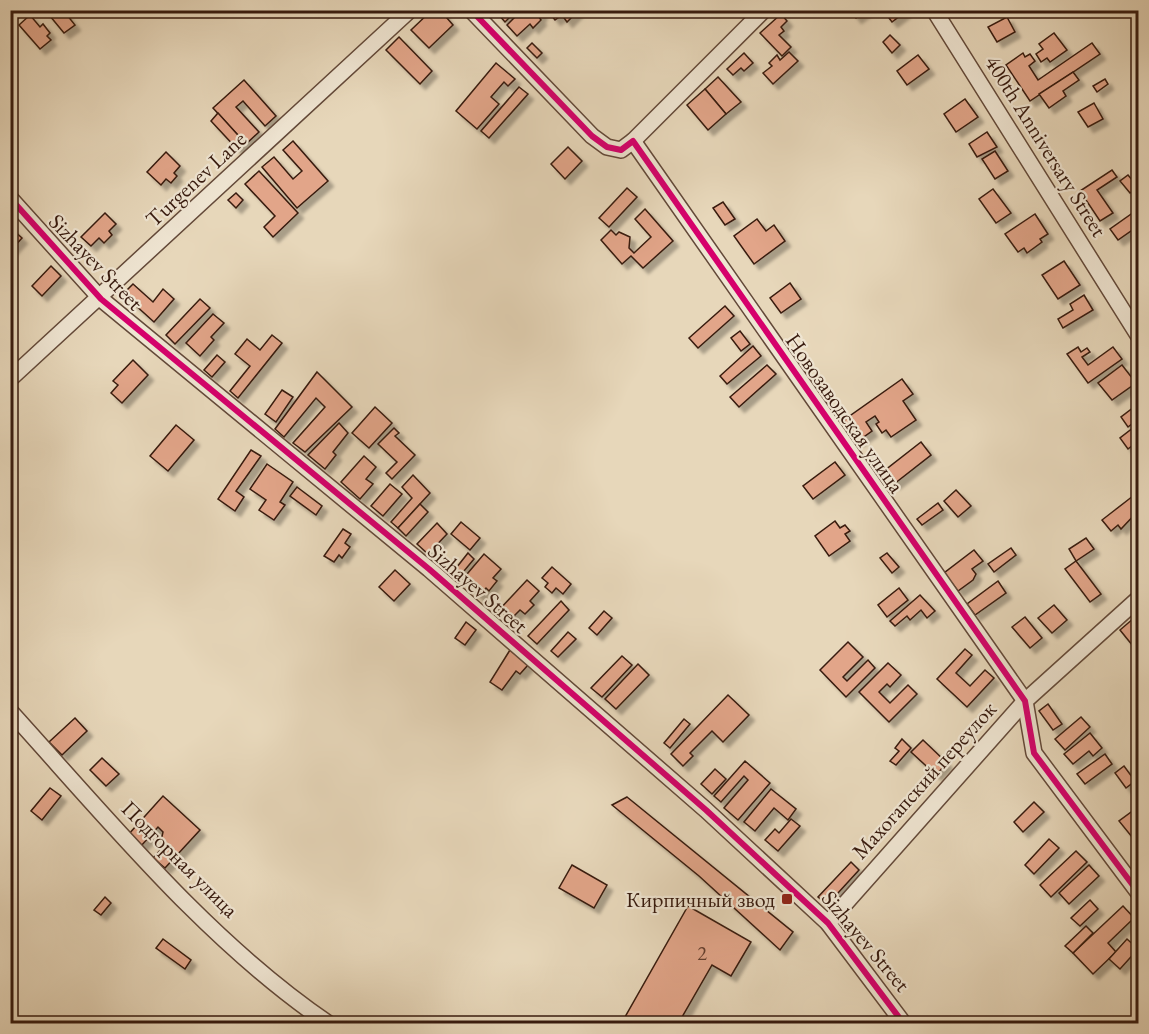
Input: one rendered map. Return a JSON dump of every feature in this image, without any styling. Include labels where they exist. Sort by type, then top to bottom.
[{"type":"street","points":[[10,15],[15,10]]},
{"type":"street","name":"Turgenev Lane","points":[[10,379],[101,299],[410,10]]},
{"type":"street","points":[[471,10],[592,136],[607,147],[621,150],[633,141],[764,10]]},
{"type":"street","name":"400th Anniversary Street","points":[[934,10],[1138,335]]},
{"type":"street","name":"Новозаводская улица","points":[[633,141],[1025,701],[1034,753],[1138,892]]},
{"type":"street","name":"Sizhayev Street","points":[[10,198],[101,299],[429,569],[706,810],[828,923],[904,1023]]},
{"type":"street","name":"Махогапский переулок","points":[[828,923],[1025,701],[1138,599]]},
{"type":"street","name":"Подгорная улица","points":[[10,711],[164,880],[288,996],[330,1023]]},
{"type":"building","points":[[45,10],[63,10],[75,25],[64,33]]},
{"type":"building","points":[[432,10],[440,10],[453,25],[429,48],[411,30]]},
{"type":"building","points":[[502,10],[517,10],[505,22],[498,14]]},
{"type":"building","points":[[522,10],[539,10],[542,14],[539,17],[541,20],[533,28],[530,24],[517,36],[507,25]]},
{"type":"building","points":[[579,10],[567,22],[562,15],[555,20],[548,11]]},
{"type":"building","points":[[850,10],[867,10],[856,18]]},
{"type":"building","points":[[883,10],[904,10],[905,12],[892,22]]},
{"type":"building","points":[[781,14],[787,21],[781,27],[784,31],[779,35],[791,47],[782,56],[760,33]]},
{"type":"building","points":[[30,15],[40,27],[43,24],[50,33],[47,36],[51,40],[40,49],[19,25]]},
{"type":"building","points":[[1007,17],[1015,32],[997,42],[988,27]]},
{"type":"building","points":[[1054,33],[1067,50],[1050,62],[1047,58],[1041,62],[1036,54],[1043,49],[1039,44]]},
{"type":"building","points":[[890,35],[900,45],[892,53],[883,42]]},
{"type":"building","points":[[399,37],[432,71],[420,84],[386,50]]},
{"type":"building","points":[[532,43],[542,53],[537,58],[527,48]]},
{"type":"building","points":[[1092,43],[1100,54],[1030,101],[1006,65],[1023,53],[1025,57],[1030,54],[1035,61],[1029,66],[1038,80]]},
{"type":"building","points":[[789,52],[798,61],[773,84],[763,73],[772,66],[769,63],[777,55],[780,60]]},
{"type":"building","points":[[744,53],[753,63],[744,71],[741,68],[733,75],[727,69]]},
{"type":"building","points":[[918,55],[929,69],[907,85],[897,71]]},
{"type":"building","points":[[496,63],[515,79],[508,86],[504,82],[491,97],[499,104],[477,129],[456,111]]},
{"type":"building","points":[[1073,72],[1079,80],[1063,91],[1066,96],[1049,108],[1039,94]]},
{"type":"building","points":[[718,77],[741,102],[726,114],[705,89]]},
{"type":"building","points":[[1105,79],[1108,84],[1097,92],[1093,86]]},
{"type":"building","points":[[244,80],[276,116],[265,126],[243,101],[236,107],[259,132],[246,144],[213,108]]},
{"type":"building","points":[[519,87],[528,94],[489,138],[481,131]]},
{"type":"building","points":[[705,89],[726,114],[708,130],[687,105]]},
{"type":"building","points":[[965,99],[978,117],[956,132],[944,114]]},
{"type":"building","points":[[1094,103],[1103,119],[1088,127],[1078,112]]},
{"type":"building","points":[[218,113],[246,144],[238,150],[211,121]]},
{"type":"building","points":[[987,132],[997,147],[977,157],[969,144]]},
{"type":"building","points":[[293,141],[328,181],[297,208],[262,167],[274,157],[293,179],[302,171],[283,150]]},
{"type":"building","points":[[568,147],[582,161],[565,179],[551,164]]},
{"type":"building","points":[[995,151],[1008,171],[995,179],[982,159]]},
{"type":"building","points":[[166,152],[180,166],[174,173],[177,176],[171,183],[166,179],[161,185],[147,172]]},
{"type":"building","points":[[1112,170],[1117,177],[1097,190],[1113,213],[1100,221],[1080,191]]},
{"type":"building","points":[[259,171],[298,213],[273,237],[264,227],[275,216],[245,184]]},
{"type":"building","points":[[1128,175],[1138,187],[1130,193],[1120,181]]},
{"type":"building","points":[[627,188],[637,197],[609,227],[599,218]]},
{"type":"building","points":[[993,189],[1011,213],[996,223],[979,199]]},
{"type":"building","points":[[236,193],[243,200],[236,208],[228,200]]},
{"type":"building","points":[[723,202],[735,219],[725,225],[713,208]]},
{"type":"building","points":[[645,209],[673,241],[643,268],[631,256],[622,264],[601,240],[611,230],[616,235],[619,232],[630,237],[629,248],[634,253],[651,237],[635,219]]},
{"type":"building","points":[[1134,212],[1138,218],[1138,226],[1118,240],[1110,229]]},
{"type":"building","points":[[105,213],[116,224],[109,231],[112,235],[104,243],[99,238],[91,246],[81,237]]},
{"type":"building","points":[[1035,214],[1048,234],[1040,239],[1042,242],[1027,253],[1024,248],[1018,252],[1005,234]]},
{"type":"building","points":[[757,219],[766,231],[774,225],[785,241],[754,264],[734,236]]},
{"type":"building","points":[[10,227],[22,238],[10,251]]},
{"type":"building","points":[[1064,261],[1080,285],[1058,299],[1042,275]]},
{"type":"building","points":[[51,266],[61,276],[42,296],[32,286]]},
{"type":"building","points":[[790,283],[801,299],[781,313],[770,298]]},
{"type":"building","points":[[133,284],[153,302],[163,289],[174,299],[154,322],[123,294]]},
{"type":"building","points":[[1084,295],[1093,310],[1063,328],[1058,319],[1073,310],[1070,304]]},
{"type":"building","points":[[200,299],[210,308],[175,344],[166,335]]},
{"type":"building","points":[[725,306],[734,316],[698,348],[689,338]]},
{"type":"building","points":[[213,314],[224,323],[211,337],[214,340],[200,356],[186,343]]},
{"type":"building","points":[[740,331],[750,344],[741,351],[731,338]]},
{"type":"building","points":[[272,335],[282,343],[238,398],[230,391],[250,366],[235,354],[247,339],[260,350]]},
{"type":"building","points":[[753,346],[761,356],[727,384],[720,376]]},
{"type":"building","points":[[1078,347],[1081,352],[1087,348],[1090,352],[1082,357],[1088,365],[1113,347],[1122,359],[1088,383],[1067,354]]},
{"type":"building","points":[[217,355],[225,362],[212,377],[204,370]]},
{"type":"building","points":[[133,360],[148,375],[122,403],[111,393],[118,385],[113,381]]},
{"type":"building","points":[[767,365],[776,374],[739,407],[730,397]]},
{"type":"building","points":[[1122,365],[1136,383],[1112,400],[1098,383]]},
{"type":"building","points":[[317,372],[352,407],[305,452],[293,443],[325,407],[316,398],[284,437],[275,429]]},
{"type":"building","points":[[902,379],[913,394],[903,401],[916,420],[891,437],[886,430],[882,433],[876,424],[879,422],[875,416],[866,422],[872,431],[858,441],[844,420]]},
{"type":"building","points":[[282,390],[293,397],[276,422],[265,414]]},
{"type":"building","points":[[1138,404],[1138,419],[1128,427],[1121,417]]},
{"type":"building","points":[[375,407],[392,423],[369,448],[352,433]]},
{"type":"building","points":[[339,423],[348,433],[333,452],[336,455],[325,469],[308,455]]},
{"type":"building","points":[[1138,424],[1138,441],[1128,449],[1120,438]]},
{"type":"building","points":[[176,425],[194,440],[168,471],[150,456]]},
{"type":"building","points":[[394,428],[399,433],[395,436],[415,455],[392,479],[386,473],[397,462],[378,444]]},
{"type":"building","points":[[921,442],[931,455],[894,484],[884,471]]},
{"type":"building","points":[[251,450],[261,456],[236,491],[244,497],[235,511],[218,499]]},
{"type":"building","points":[[364,456],[376,467],[366,479],[373,484],[360,499],[341,482]]},
{"type":"building","points":[[835,462],[845,475],[813,499],[803,486]]},
{"type":"building","points":[[267,464],[293,482],[280,502],[285,505],[274,520],[259,510],[266,500],[250,489]]},
{"type":"building","points":[[413,475],[430,493],[398,528],[391,522],[412,498],[402,487]]},
{"type":"building","points":[[390,484],[402,494],[383,516],[371,506]]},
{"type":"building","points":[[297,487],[322,506],[316,515],[290,496]]},
{"type":"building","points":[[956,490],[971,506],[958,517],[944,501]]},
{"type":"building","points":[[1133,496],[1138,504],[1138,511],[1121,529],[1118,525],[1111,531],[1102,520]]},
{"type":"building","points":[[938,503],[943,510],[922,525],[917,519]]},
{"type":"building","points":[[420,504],[428,512],[406,536],[398,528]]},
{"type":"building","points":[[835,521],[840,528],[845,525],[850,531],[845,534],[850,541],[829,556],[815,536]]},
{"type":"building","points":[[461,522],[480,538],[470,550],[451,534]]},
{"type":"building","points":[[437,523],[447,534],[428,554],[417,544]]},
{"type":"building","points":[[343,529],[351,534],[345,543],[350,547],[342,558],[339,555],[334,562],[324,556]]},
{"type":"building","points":[[1086,538],[1094,549],[1076,561],[1069,549]]},
{"type":"building","points":[[1011,548],[1016,555],[994,572],[988,564]]},
{"type":"building","points":[[974,550],[983,561],[972,569],[976,574],[973,580],[958,591],[944,573]]},
{"type":"building","points":[[468,553],[474,559],[459,577],[453,572]]},
{"type":"building","points":[[887,553],[899,567],[892,573],[880,558]]},
{"type":"building","points":[[484,554],[501,569],[493,578],[497,581],[489,591],[486,588],[479,596],[462,580]]},
{"type":"building","points":[[1076,561],[1101,594],[1090,602],[1065,569]]},
{"type":"building","points":[[552,567],[571,584],[563,594],[556,588],[552,593],[545,587],[548,583],[542,578]]},
{"type":"building","points":[[395,570],[410,584],[394,601],[379,587]]},
{"type":"building","points":[[527,580],[539,591],[530,601],[534,605],[525,614],[520,610],[510,620],[499,610]]},
{"type":"building","points":[[998,581],[1006,593],[975,615],[967,604]]},
{"type":"building","points":[[899,588],[908,600],[887,617],[878,605]]},
{"type":"building","points":[[920,595],[935,611],[927,618],[921,610],[910,620],[907,616],[895,626],[890,621]]},
{"type":"building","points":[[561,601],[569,610],[537,644],[528,636]]},
{"type":"building","points":[[1054,605],[1067,620],[1052,633],[1038,618]]},
{"type":"building","points":[[604,611],[612,618],[597,635],[589,628]]},
{"type":"building","points":[[1025,617],[1042,638],[1030,648],[1012,627]]},
{"type":"building","points":[[1134,618],[1138,623],[1137,651],[1120,630]]},
{"type":"building","points":[[466,622],[476,630],[465,645],[455,638]]},
{"type":"building","points":[[568,632],[576,639],[558,657],[551,651]]},
{"type":"building","points":[[848,642],[863,657],[843,677],[847,681],[868,660],[875,668],[846,697],[820,670]]},
{"type":"building","points":[[965,649],[972,655],[956,673],[970,686],[985,670],[994,678],[967,707],[937,679]]},
{"type":"building","points":[[510,650],[528,665],[520,674],[516,671],[502,690],[490,682]]},
{"type":"building","points":[[622,656],[632,665],[602,697],[591,688]]},
{"type":"building","points":[[888,663],[901,675],[890,687],[887,684],[879,692],[890,703],[908,685],[917,694],[889,722],[859,692]]},
{"type":"building","points":[[638,664],[649,675],[616,709],[605,699]]},
{"type":"building","points":[[728,695],[749,715],[723,742],[712,731],[690,753],[693,756],[683,766],[671,754]]},
{"type":"building","points":[[1048,704],[1062,724],[1053,730],[1039,711]]},
{"type":"building","points":[[1081,717],[1090,727],[1065,750],[1055,739]]},
{"type":"building","points":[[75,718],[87,731],[62,755],[49,742]]},
{"type":"building","points":[[684,719],[690,724],[670,748],[664,743]]},
{"type":"building","points":[[1090,733],[1102,748],[1093,756],[1089,751],[1073,764],[1064,754]]},
{"type":"building","points":[[902,739],[911,748],[896,765],[890,761],[899,751],[895,748]]},
{"type":"building","points":[[923,740],[947,763],[936,775],[911,752]]},
{"type":"building","points":[[1105,754],[1112,764],[1085,784],[1077,774]]},
{"type":"building","points":[[102,758],[119,774],[106,786],[90,770]]},
{"type":"building","points":[[745,761],[770,783],[738,820],[724,808],[748,780],[744,776],[721,802],[714,796]]},
{"type":"building","points":[[1124,766],[1135,781],[1126,788],[1115,773]]},
{"type":"building","points":[[715,769],[726,779],[712,794],[701,784]]},
{"type":"building","points":[[50,788],[61,796],[42,820],[31,811]]},
{"type":"building","points":[[771,789],[796,809],[788,820],[774,808],[755,831],[744,822]]},
{"type":"building","points":[[163,796],[200,830],[165,868],[153,858],[165,845],[161,841],[163,832],[158,827],[141,846],[128,835]]},
{"type":"building","points":[[627,797],[793,932],[780,950],[699,876],[612,805]]},
{"type":"building","points":[[1034,802],[1044,812],[1023,832],[1014,822]]},
{"type":"building","points":[[1138,807],[1138,832],[1132,837],[1119,821]]},
{"type":"building","points":[[791,819],[800,826],[778,851],[765,840],[775,829],[779,833]]},
{"type":"building","points":[[1049,839],[1059,848],[1034,874],[1025,865]]},
{"type":"building","points":[[1076,851],[1087,862],[1051,897],[1040,885]]},
{"type":"building","points":[[851,862],[859,870],[827,905],[818,897]]},
{"type":"building","points":[[572,865],[607,885],[594,908],[559,888]]},
{"type":"building","points":[[1089,865],[1099,876],[1069,904],[1059,893]]},
{"type":"building","points":[[105,897],[111,903],[101,915],[94,910]]},
{"type":"building","points":[[1090,900],[1098,909],[1080,926],[1071,918]]},
{"type":"building","points":[[688,906],[751,942],[731,976],[712,965],[678,1024],[621,1024]]},
{"type":"building","points":[[1123,906],[1134,918],[1108,943],[1116,952],[1093,974],[1073,953]]},
{"type":"building","points":[[1086,926],[1093,933],[1073,953],[1065,946]]},
{"type":"building","points":[[163,939],[191,960],[185,969],[156,948]]},
{"type":"building","points":[[1127,939],[1138,949],[1120,969],[1109,959]]},
{"type":"cycle path","points":[[471,10],[592,136],[607,147],[621,150],[633,141],[1025,701],[1034,753],[1138,892]]},
{"type":"cycle path","points":[[10,198],[101,299],[429,569],[706,810],[828,923],[904,1024]]},
{"type":"place","name":"Кирпичный звод","points":[[787,899]]}]
